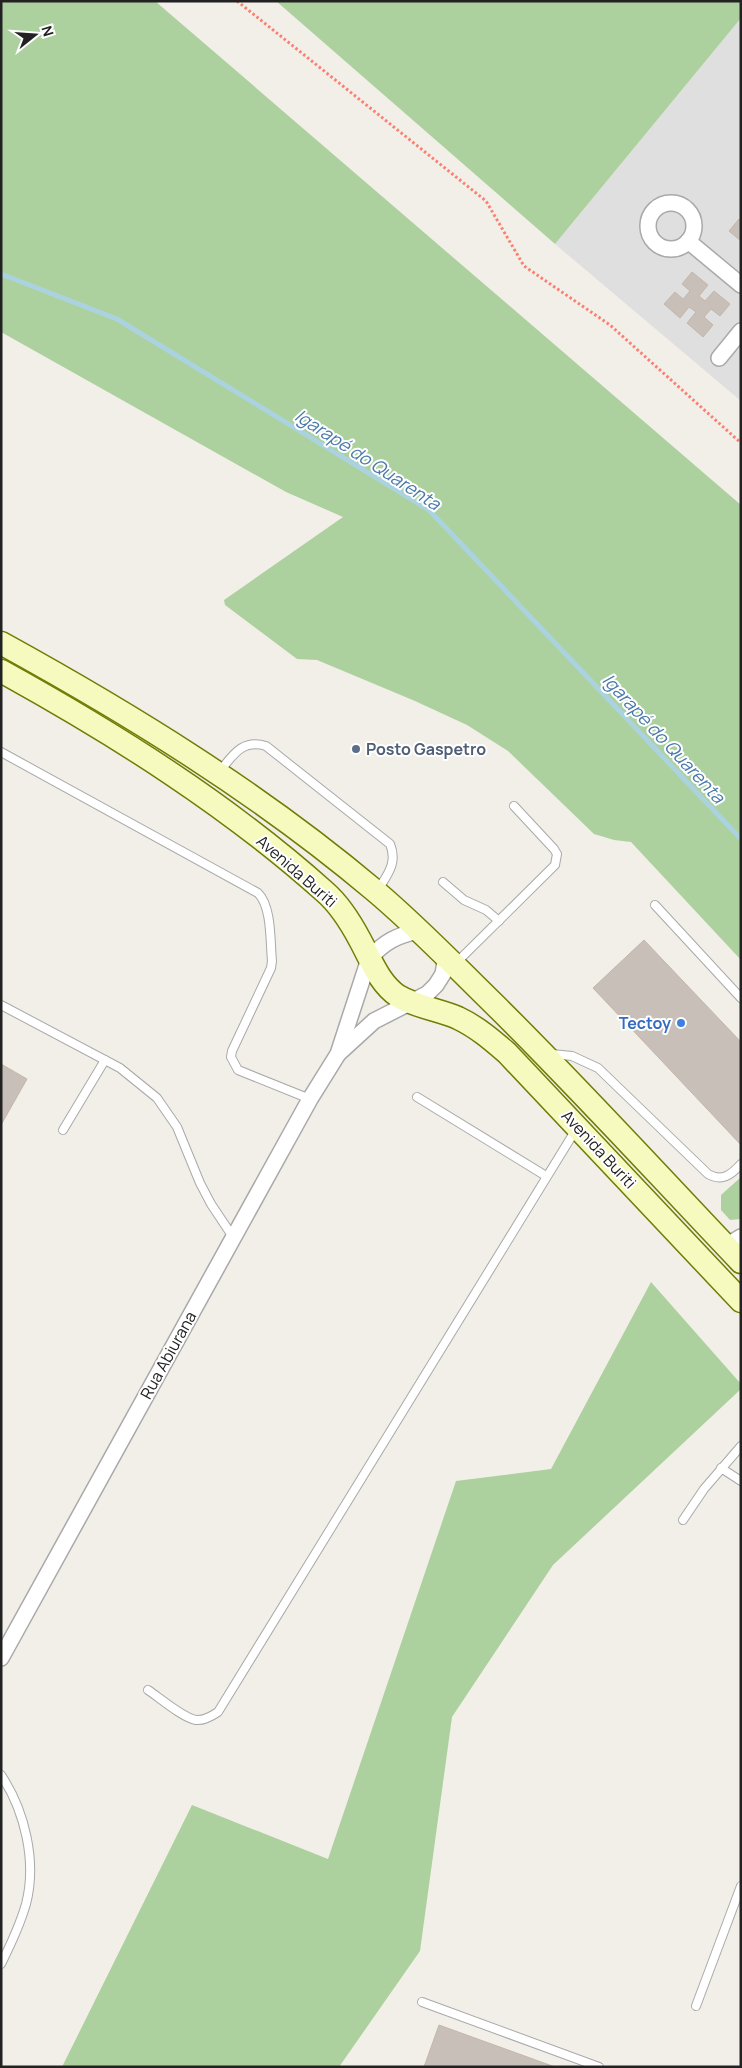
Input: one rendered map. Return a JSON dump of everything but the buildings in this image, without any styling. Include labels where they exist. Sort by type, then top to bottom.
[{"type":"main road","name":"Avenida Buriti","points":[[1,642],[114,706],[218,774],[281,817],[377,892],[450,960],[736,1248]]},
{"type":"main road","name":"Avenida Buriti","points":[[1,672],[44,695],[178,779],[270,845],[327,893],[344,914],[382,979],[398,996],[459,1018],[484,1033],[508,1053],[741,1301]]},
{"type":"street","points":[[688,241],[741,285]]},
{"type":"street","points":[[719,358],[741,332]]},
{"type":"street","name":"Rua Abiurana","points":[[1,1658],[233,1237],[310,1099],[338,1054],[369,959],[380,947],[392,939],[403,934],[419,931]]},
{"type":"street","name":"Rua Abiurana","points":[[338,1054],[374,1021],[413,1002],[436,985],[450,960]]},
{"type":"lane","points":[[218,774],[241,746],[257,743],[266,746],[390,844],[394,859],[377,892]]},
{"type":"lane","points":[[1,752],[258,893],[263,898],[267,910],[272,960],[271,968],[232,1051],[231,1057],[238,1070],[310,1099]]},
{"type":"lane","points":[[450,960],[499,921],[556,865],[557,860],[554,849],[514,806]]},
{"type":"lane","points":[[444,882],[464,900],[486,910],[499,921]]},
{"type":"lane","points":[[655,905],[741,998]]},
{"type":"lane","points":[[1,1006],[120,1068],[157,1098],[177,1127],[200,1184],[233,1237]]},
{"type":"lane","points":[[543,1053],[572,1056],[598,1068],[713,1177],[719,1178],[730,1175],[741,1164]]},
{"type":"lane","points":[[63,1130],[105,1060]]},
{"type":"lane","points":[[417,1097],[546,1176]]},
{"type":"lane","points":[[148,1690],[188,1717],[196,1720],[218,1712],[546,1176],[578,1127]]},
{"type":"lane","points":[[683,1520],[721,1468],[741,1446]]},
{"type":"lane","points":[[721,1468],[741,1481]]},
{"type":"lane","points":[[1,1775],[20,1811],[28,1844],[30,1873],[26,1902],[18,1929],[1,1964]]},
{"type":"lane","points":[[696,2006],[741,1886]]},
{"type":"lane","points":[[422,2002],[599,2067]]},
{"type":"path","points":[[237,1],[486,201],[524,266],[610,325],[741,443]]},
{"type":"shaded area","points":[[741,18],[741,401],[555,244]]},
{"type":"green space","points":[[1,1],[155,1],[741,505],[741,960],[631,842],[614,840],[594,834],[508,751],[467,725],[415,701],[317,660],[297,659],[225,605],[224,600],[343,517],[286,492],[1,332]]},
{"type":"green space","points":[[276,1],[741,1],[741,18],[555,244]]},
{"type":"green space","points":[[741,1177],[741,1219],[730,1220],[721,1210],[721,1195]]},
{"type":"green space","points":[[651,1282],[741,1384],[741,1389],[553,1565],[452,1717],[420,1951],[339,2067],[62,2067],[192,1805],[328,1859],[456,1481],[551,1469]]},
{"type":"waterway","name":"Igarapé do Quarenta","points":[[1,274],[117,319],[429,510],[741,839]]},
{"type":"place","name":"Posto Gaspetro","points":[[356,749]]},
{"type":"place","name":"Tectoy","points":[[681,1023]]}]
